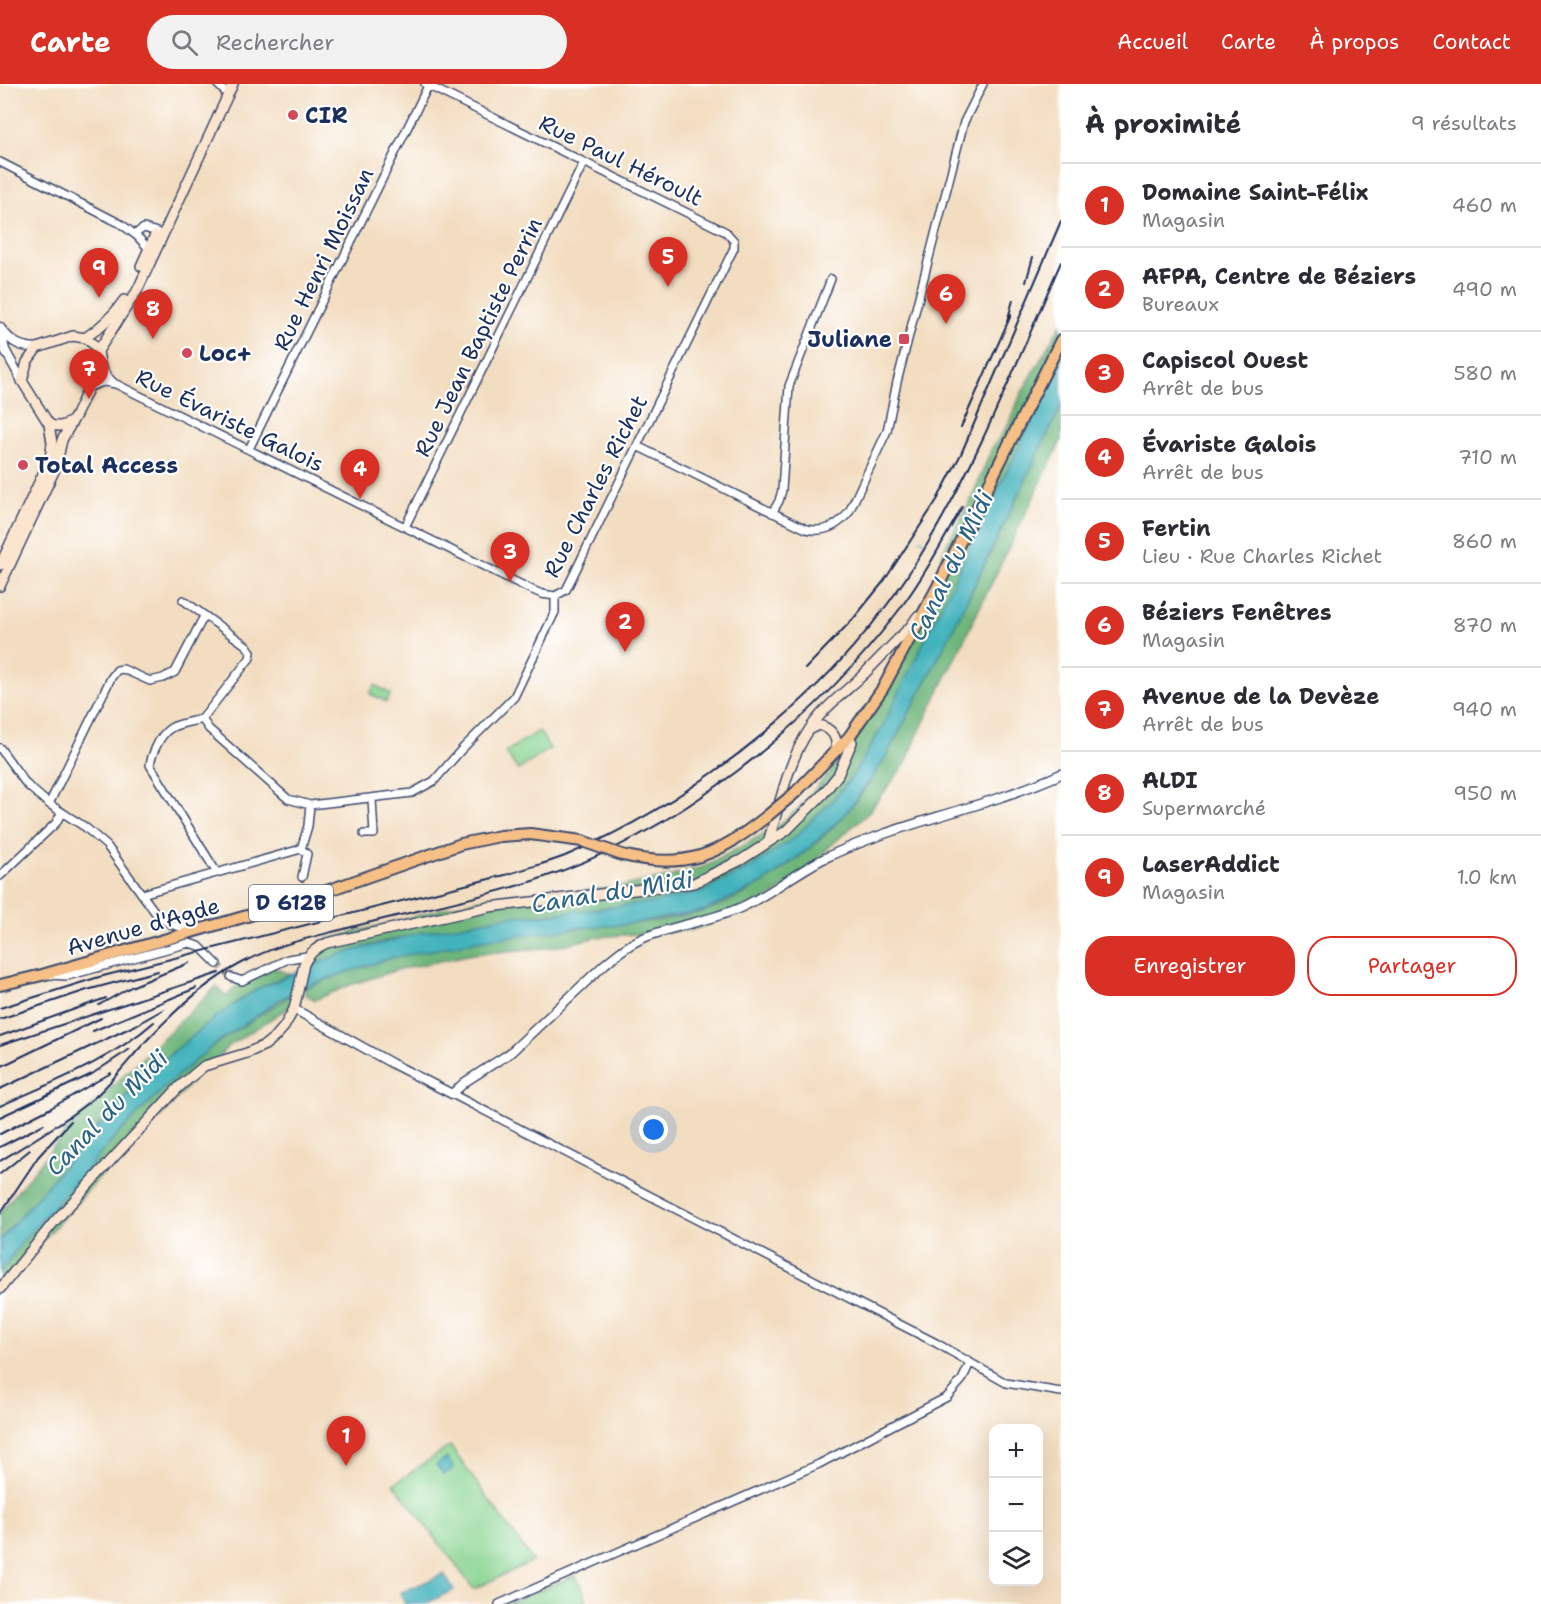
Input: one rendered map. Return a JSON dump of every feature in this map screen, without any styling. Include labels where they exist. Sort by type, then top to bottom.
[{"type":"main road","points":[[98,351],[137,291],[233,84]]},
{"type":"main road","points":[[85,338],[95,332],[118,309],[132,287],[222,86]]},
{"type":"main road","points":[[0,565],[50,459],[52,447],[49,424],[22,381],[27,362],[37,348],[73,336],[85,338],[98,351],[100,363],[62,440],[56,467],[0,586]]},
{"type":"main road","name":"D 612B","points":[[849,737],[883,688],[938,586],[1061,340]]},
{"type":"main road","points":[[49,424],[64,426],[72,421]]},
{"type":"main road","points":[[768,842],[789,774],[808,731],[825,710],[911,626],[938,586]]},
{"type":"main road","points":[[808,731],[819,725],[828,728],[835,736],[836,751]]},
{"type":"main road","points":[[0,1289],[54,1222],[178,1087],[204,1066],[265,1045],[284,1027],[295,1005],[306,960],[316,948],[327,943],[489,907],[694,884],[741,860],[786,831],[822,795],[838,775],[852,742],[849,737]]},
{"type":"main road","name":"Avenue d'Agde","points":[[0,985],[292,903],[460,844],[500,836],[530,834],[582,841],[622,855],[658,861],[691,860],[713,852],[741,837],[796,792],[849,737]]},
{"type":"street","points":[[637,446],[813,531],[828,529],[843,520],[849,512],[887,431],[897,382],[964,122],[983,84]]},
{"type":"street","name":"Rue Paul Héroult","points":[[427,85],[726,232],[735,241]]},
{"type":"street","name":"Rue Henri Moissan","points":[[249,449],[427,85]]},
{"type":"street","points":[[0,162],[121,224],[149,249]]},
{"type":"street","name":"Rue Jean Baptiste Perrin","points":[[405,527],[584,162]]},
{"type":"street","points":[[139,231],[144,228],[157,232]]},
{"type":"street","name":"Rue Charles Richet","points":[[310,806],[412,793],[423,788],[434,781],[514,697],[555,612],[555,596],[566,590],[734,248],[735,241]]},
{"type":"street","points":[[772,513],[782,490],[789,386],[831,279]]},
{"type":"street","points":[[0,327],[10,341],[22,347],[37,348]]},
{"type":"street","points":[[0,327],[5,350],[22,381]]},
{"type":"street","name":"Rue Évariste Galois","points":[[100,363],[107,376],[116,384],[530,589],[555,596]]},
{"type":"street","name":"Rue Évariste Galois","points":[[88,387],[104,382],[116,384]]},
{"type":"street","points":[[183,600],[247,646],[250,652],[250,658],[202,719],[169,728],[162,735],[151,758],[150,765],[217,873]]},
{"type":"street","points":[[49,804],[117,670],[123,669],[150,681],[175,672],[204,616]]},
{"type":"street","points":[[202,719],[208,729],[288,798],[310,806],[308,826],[301,849]]},
{"type":"street","points":[[0,748],[27,785],[107,846],[157,915],[170,924],[197,931]]},
{"type":"street","points":[[452,1094],[465,1082],[510,1053],[619,951],[638,940],[743,906],[819,861],[875,839],[1061,774]]},
{"type":"street","points":[[364,834],[374,834],[372,799]]},
{"type":"street","points":[[0,876],[56,823],[62,812]]},
{"type":"street","points":[[142,894],[301,849]]},
{"type":"street","points":[[301,849],[307,854],[302,877]]},
{"type":"street","points":[[42,975],[67,976],[189,943],[199,946],[218,964]]},
{"type":"street","points":[[231,976],[242,981],[288,959],[306,960]]},
{"type":"street","points":[[295,1005],[393,1064],[936,1343],[1006,1383],[1061,1392]]},
{"type":"street","points":[[499,1604],[819,1464],[947,1396],[962,1380],[970,1363]]},
{"type":"green space","points":[[1061,324],[1061,360],[882,728],[851,778],[794,838],[751,867],[702,892],[621,907],[511,916],[381,942],[316,963],[311,958],[321,941],[480,899],[515,893],[549,894],[613,888],[672,876],[706,866],[776,827],[799,808],[844,755],[938,586],[938,566],[946,545],[970,502],[992,448],[1007,427],[1021,394]]},
{"type":"green space","points":[[1061,406],[1061,441],[906,763],[867,814],[829,847],[806,873],[757,906],[693,930],[597,937],[554,947],[473,954],[397,970],[350,985],[315,1000],[305,994],[305,988],[357,968],[431,948],[517,935],[648,922],[700,912],[719,906],[759,885],[798,858],[846,813],[868,785],[886,755],[957,622]]},
{"type":"green space","points":[[375,685],[391,694],[386,702],[370,694]]},
{"type":"green space","points":[[539,731],[550,749],[518,770],[505,752]]},
{"type":"green space","points":[[272,967],[290,974],[257,989],[238,1001],[153,1069],[125,1097],[0,1240],[0,1213],[67,1130],[217,986],[226,997],[242,981]]},
{"type":"green space","points":[[294,993],[294,1009],[283,1011],[227,1047],[216,1061],[199,1073],[163,1114],[116,1159],[0,1288],[0,1272],[24,1240],[121,1131],[169,1083],[215,1044]]},
{"type":"green space","points":[[450,1446],[533,1561],[474,1589],[394,1484]]},
{"type":"green space","points":[[576,1575],[588,1604],[506,1604]]},
{"type":"water","points":[[1061,360],[1061,406],[947,641],[883,762],[847,812],[807,850],[762,884],[703,911],[623,925],[578,928],[483,940],[391,958],[303,988],[281,999],[215,1044],[169,1083],[121,1131],[24,1240],[0,1272],[0,1240],[104,1120],[153,1069],[217,1016],[257,989],[338,955],[419,933],[511,916],[544,915],[656,902],[702,892],[751,867],[794,838],[832,801],[851,778],[882,728]]},
{"type":"water","points":[[447,1458],[454,1468],[444,1475],[436,1465]]},
{"type":"water","points":[[444,1574],[454,1590],[425,1604],[405,1604],[400,1593]]},
{"type":"tunnel","points":[[217,964],[231,977]]},
{"type":"railway","points":[[805,669],[854,618],[884,581],[937,500],[961,454],[1061,221]]},
{"type":"railway","points":[[1026,282],[1033,257]]},
{"type":"railway","points":[[0,1008],[99,977],[509,874],[551,861],[617,832],[668,803],[717,769],[765,733],[809,692],[851,649],[888,604],[920,556],[960,485],[1061,262]]},
{"type":"railway","points":[[1007,322],[1013,300]]},
{"type":"railway","points":[[961,427],[1011,315]]},
{"type":"railway","points":[[0,1161],[61,1123],[95,1097],[171,1016],[210,983],[238,965],[297,941],[489,894],[536,880],[588,860],[639,835],[689,805],[783,734],[864,653],[916,585],[962,507]]},
{"type":"railway","points":[[99,1005],[131,987],[189,963]]},
{"type":"railway","points":[[0,1019],[87,990],[158,971]]},
{"type":"railway","points":[[0,1045],[219,973]]},
{"type":"railway","points":[[93,1031],[196,988]]},
{"type":"railway","points":[[0,1036],[106,998]]},
{"type":"railway","points":[[0,1089],[136,1025],[164,1009]]},
{"type":"railway","points":[[0,1067],[101,1018]]},
{"type":"railway","points":[[0,1106],[100,1059],[137,1036],[154,1022]]},
{"type":"railway","points":[[0,1117],[92,1074],[130,1049]]},
{"type":"railway","points":[[0,1134],[111,1073]]},
{"type":"railway","points":[[0,1214],[38,1157],[71,1121]]},
{"type":"railway","points":[[0,1147],[44,1124]]},
{"type":"railway","points":[[0,1174],[30,1150]]},
{"type":"place","name":"CIR","points":[[293,115]]},
{"type":"place","name":"Fertin","points":[[668,287]]},
{"type":"place","name":"LaserAddict","points":[[99,298]]},
{"type":"place","name":"Béziers Fenêtres","points":[[946,324]]},
{"type":"place","name":"ALDI","points":[[153,339]]},
{"type":"place","name":"Juliane","points":[[904,339]]},
{"type":"place","name":"Loc+","points":[[187,353]]},
{"type":"place","name":"Avenue de la Devèze","points":[[89,399]]},
{"type":"place","name":"Total Access","points":[[23,465]]},
{"type":"place","name":"Évariste Galois","points":[[360,499]]},
{"type":"place","name":"Capiscol Ouest","points":[[510,582]]},
{"type":"place","name":"AFPA, Centre de Béziers","points":[[625,652]]},
{"type":"place","name":"Domaine Saint-Félix","points":[[346,1466]]},
{"type":"water label","name":"Canal du Midi","points":[[951,566]]},
{"type":"water label","name":"Canal du Midi","points":[[612,892]]},
{"type":"water label","name":"Canal du Midi","points":[[107,1113]]}]
